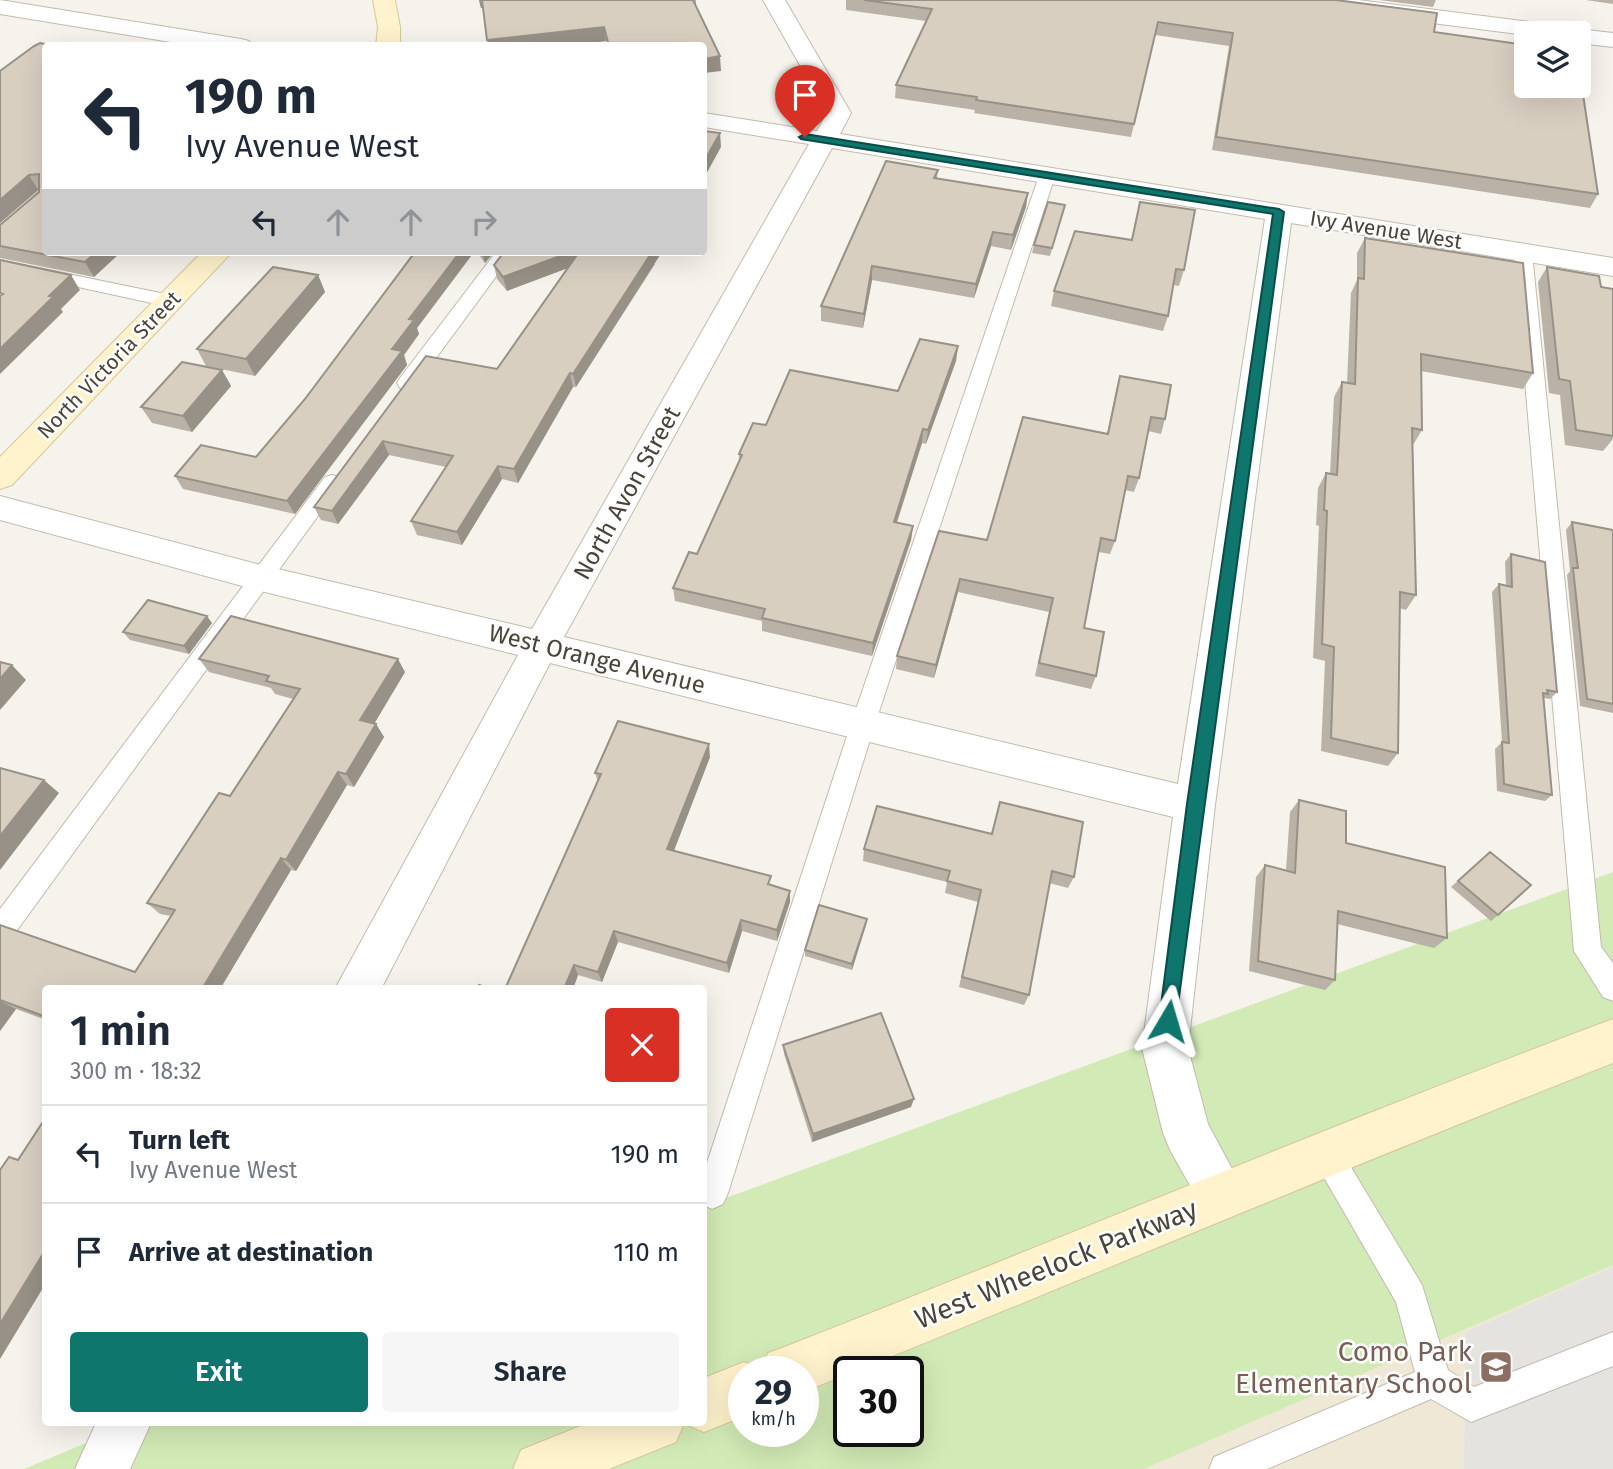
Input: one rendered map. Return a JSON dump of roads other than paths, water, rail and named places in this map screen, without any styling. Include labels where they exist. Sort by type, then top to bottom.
[{"type":"street","points":[[384,0],[389,27],[388,42]]},
{"type":"street","name":"North Avon Street","points":[[359,985],[541,646],[839,113],[774,0]]},
{"type":"street","points":[[1307,0],[1514,27]]},
{"type":"street","points":[[0,7],[210,42]]},
{"type":"street","points":[[1591,37],[1613,40]]},
{"type":"street","name":"Ivy Avenue West","points":[[707,120],[1613,267]]},
{"type":"street","points":[[1222,1195],[1187,1133],[1165,1048],[1195,804],[1279,212]]},
{"type":"street","name":"North Victoria Street","points":[[0,477],[214,256]]},
{"type":"street","name":"West Orange Avenue","points":[[0,508],[261,578],[1195,804]]},
{"type":"street","name":"West Wheelock Parkway","points":[[819,1359],[1071,1260],[1222,1195],[1613,1041]]},
{"type":"street","points":[[707,1404],[728,1395]]},
{"type":"street","points":[[102,1469],[123,1426]]},
{"type":"street","points":[[540,1469],[649,1426]]},
{"type":"lane","points":[[712,1194],[863,724],[1047,176]]},
{"type":"lane","points":[[1523,253],[1588,951],[1613,987]]},
{"type":"lane","points":[[391,404],[502,256]]},
{"type":"lane","points":[[0,265],[170,301]]},
{"type":"lane","points":[[0,931],[342,469]]},
{"type":"lane","points":[[1326,1154],[1411,1296],[1434,1381],[1471,1405],[1613,1349]]},
{"type":"lane","points":[[1226,1469],[1434,1381]]},
{"type":"place","name":"Como Park Elementary School","points":[[1496,1367]]}]
